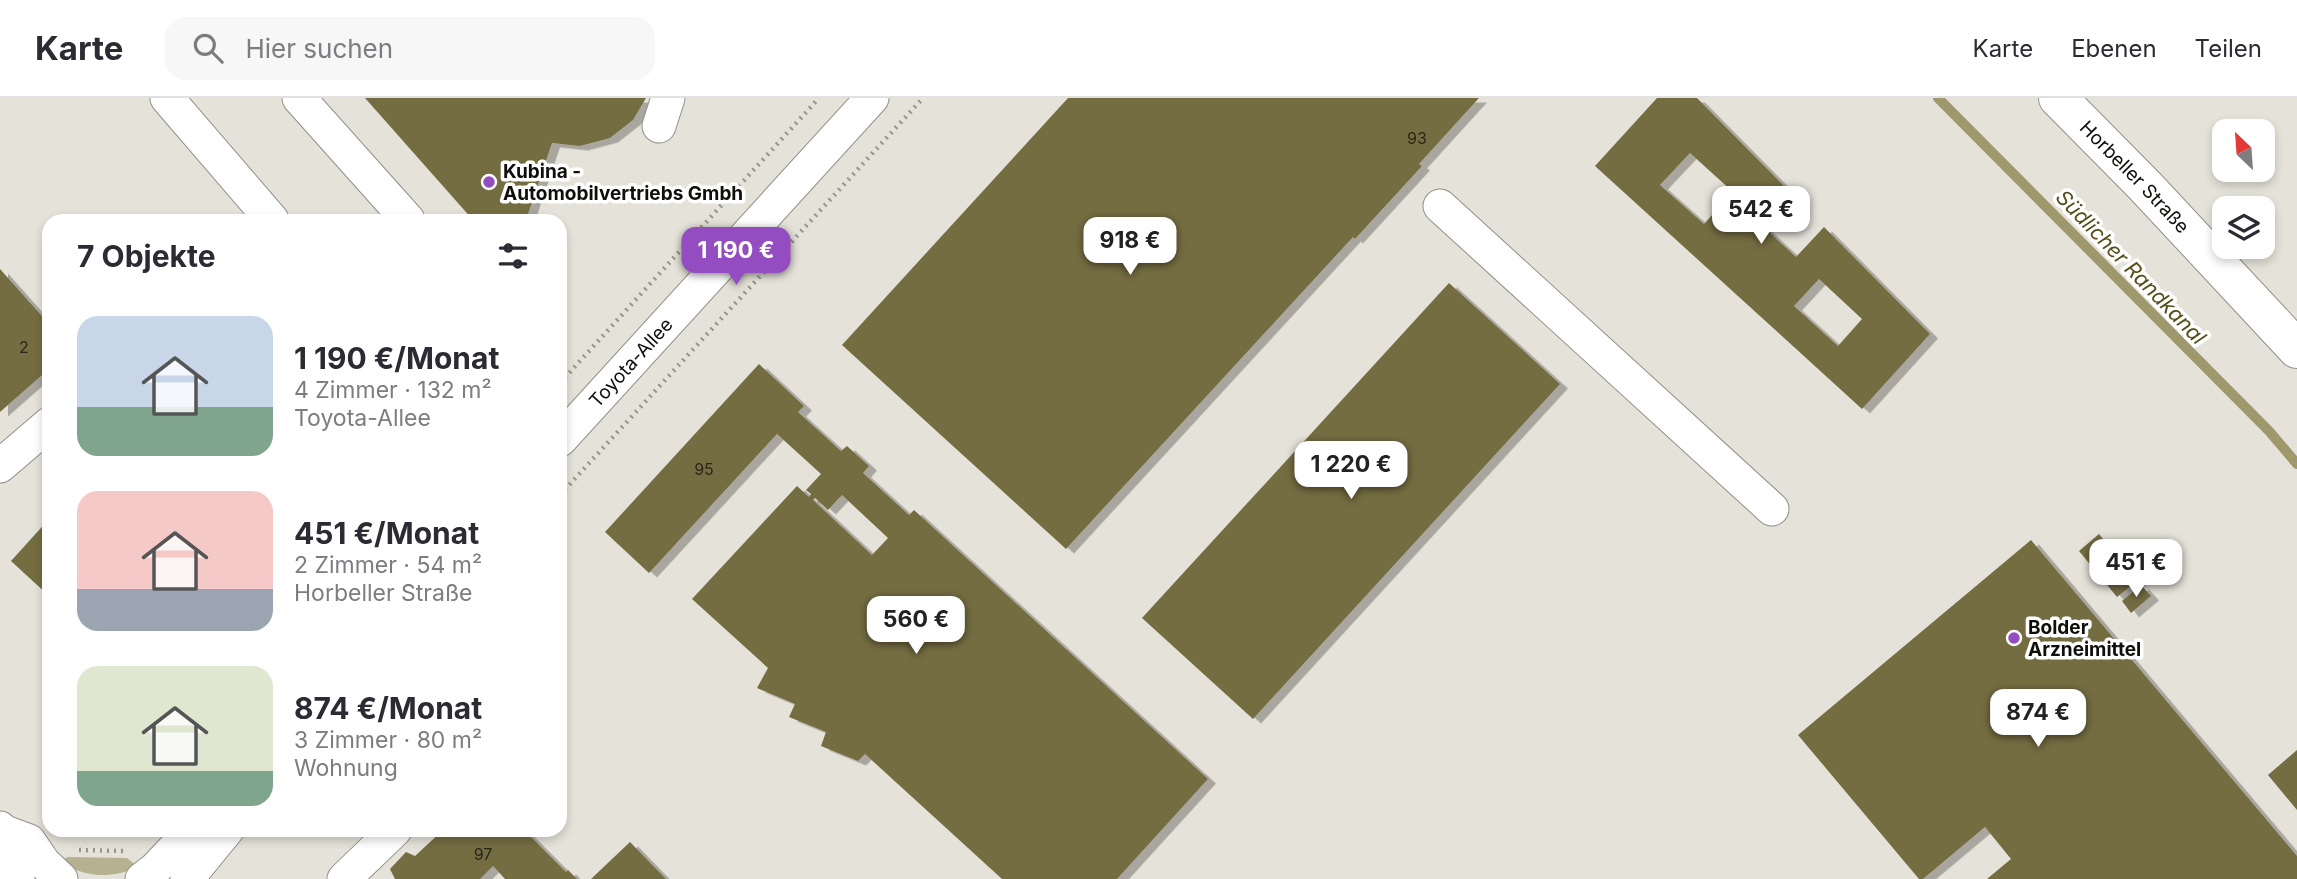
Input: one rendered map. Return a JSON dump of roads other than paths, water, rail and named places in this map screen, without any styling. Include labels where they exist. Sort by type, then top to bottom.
[{"type":"main road","name":"Horbeller Straße","points":[[2058,98],[2145,186],[2297,349]]},
{"type":"street","points":[[167,98],[267,214]]},
{"type":"street","points":[[299,98],[403,214]]},
{"type":"street","name":"Toyota-Allee","points":[[567,432],[872,98]]},
{"type":"street","points":[[1440,206],[1772,509]]},
{"type":"street","points":[[0,466],[42,430]]},
{"type":"street","points":[[1,830],[29,841],[44,863],[68,865]]},
{"type":"street","points":[[1,830],[6,860],[18,879]]},
{"type":"street","points":[[136,865],[155,869],[185,837]]},
{"type":"street","points":[[187,879],[221,837]]},
{"type":"street","points":[[344,879],[388,837]]},
{"type":"waterway","name":"Südlicher Randkanal","points":[[1938,98],[2269,431],[2297,464]]},
{"type":"place","name":"Kubina - Automobilvertriebs Gmbh","points":[[489,182]]},
{"type":"place","name":"Bolder Arzneimittel","points":[[2014,638]]}]
